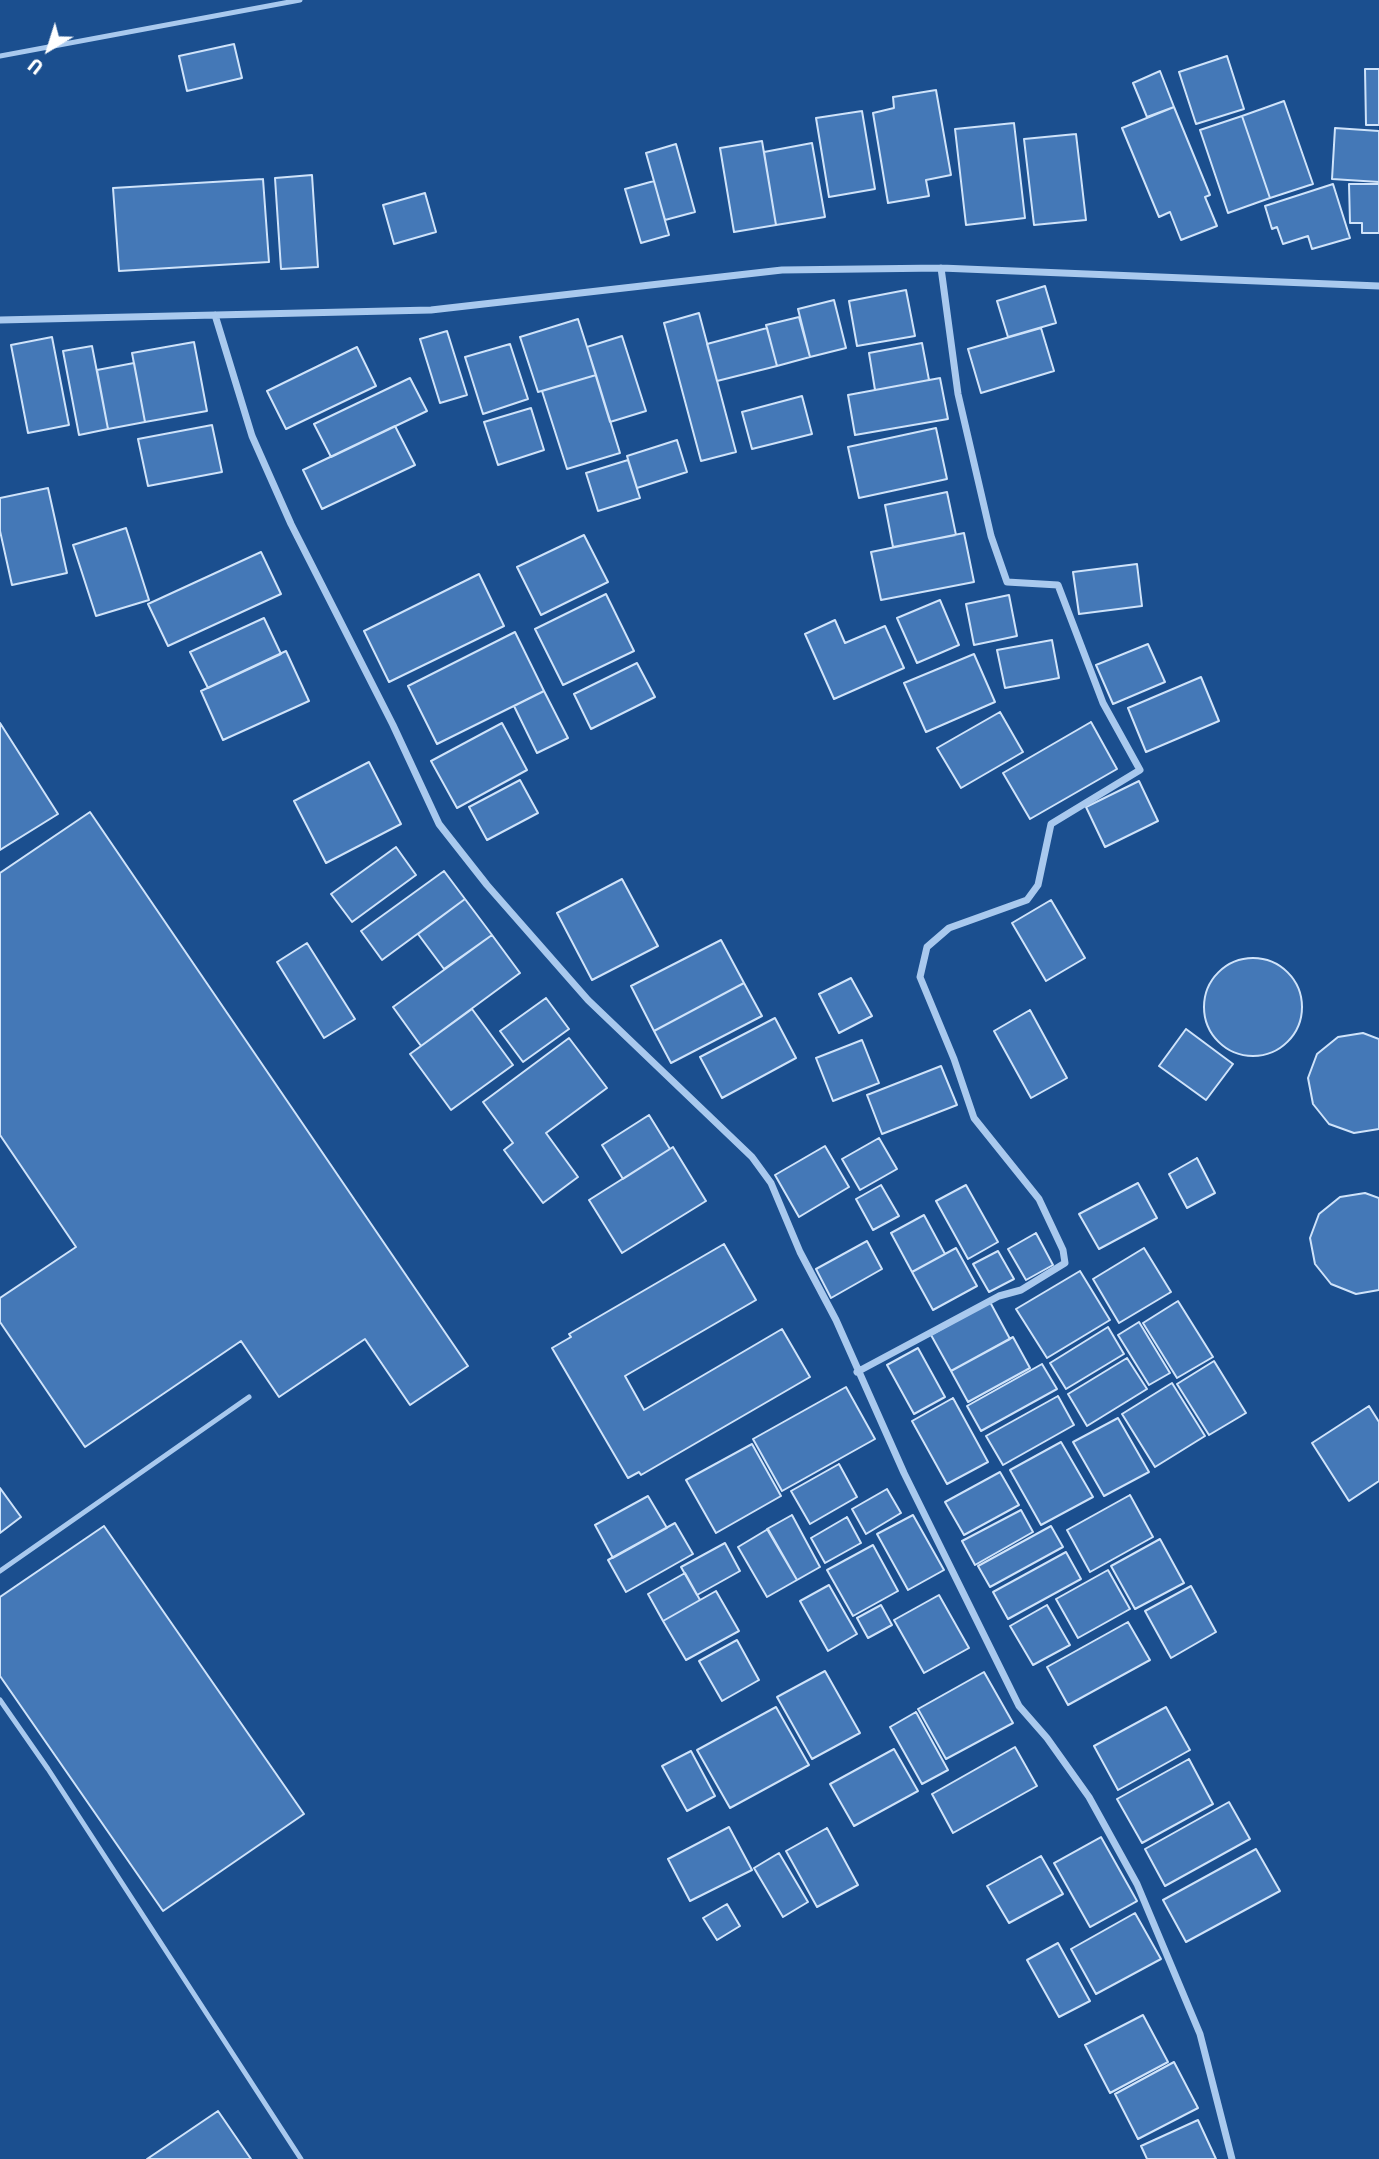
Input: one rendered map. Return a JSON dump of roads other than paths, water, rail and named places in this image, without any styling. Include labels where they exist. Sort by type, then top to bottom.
[{"type":"street","points":[[0,320],[431,310],[782,270],[941,268],[1379,286]]},
{"type":"street","points":[[857,1372],[999,1296],[1021,1290],[1065,1263],[1063,1250],[1039,1199],[974,1118],[954,1059],[919,977],[927,947],[949,928],[1027,900],[1038,885],[1051,824],[1140,770],[1102,703],[1058,585],[1007,582],[991,536],[958,394],[941,268]]},
{"type":"street","points":[[215,315],[252,436],[291,524],[393,725],[439,824],[487,885],[588,1000],[752,1157],[771,1183],[800,1252],[836,1320],[857,1372],[965,1602],[995,1655],[1018,1706],[1047,1738],[1088,1797],[1137,1884],[1200,2034],[1232,2159]]},
{"type":"lane","points":[[0,56],[300,0]]},
{"type":"lane","points":[[0,1571],[249,1397]]},
{"type":"lane","points":[[0,1700],[48,1769],[301,2159]]}]
